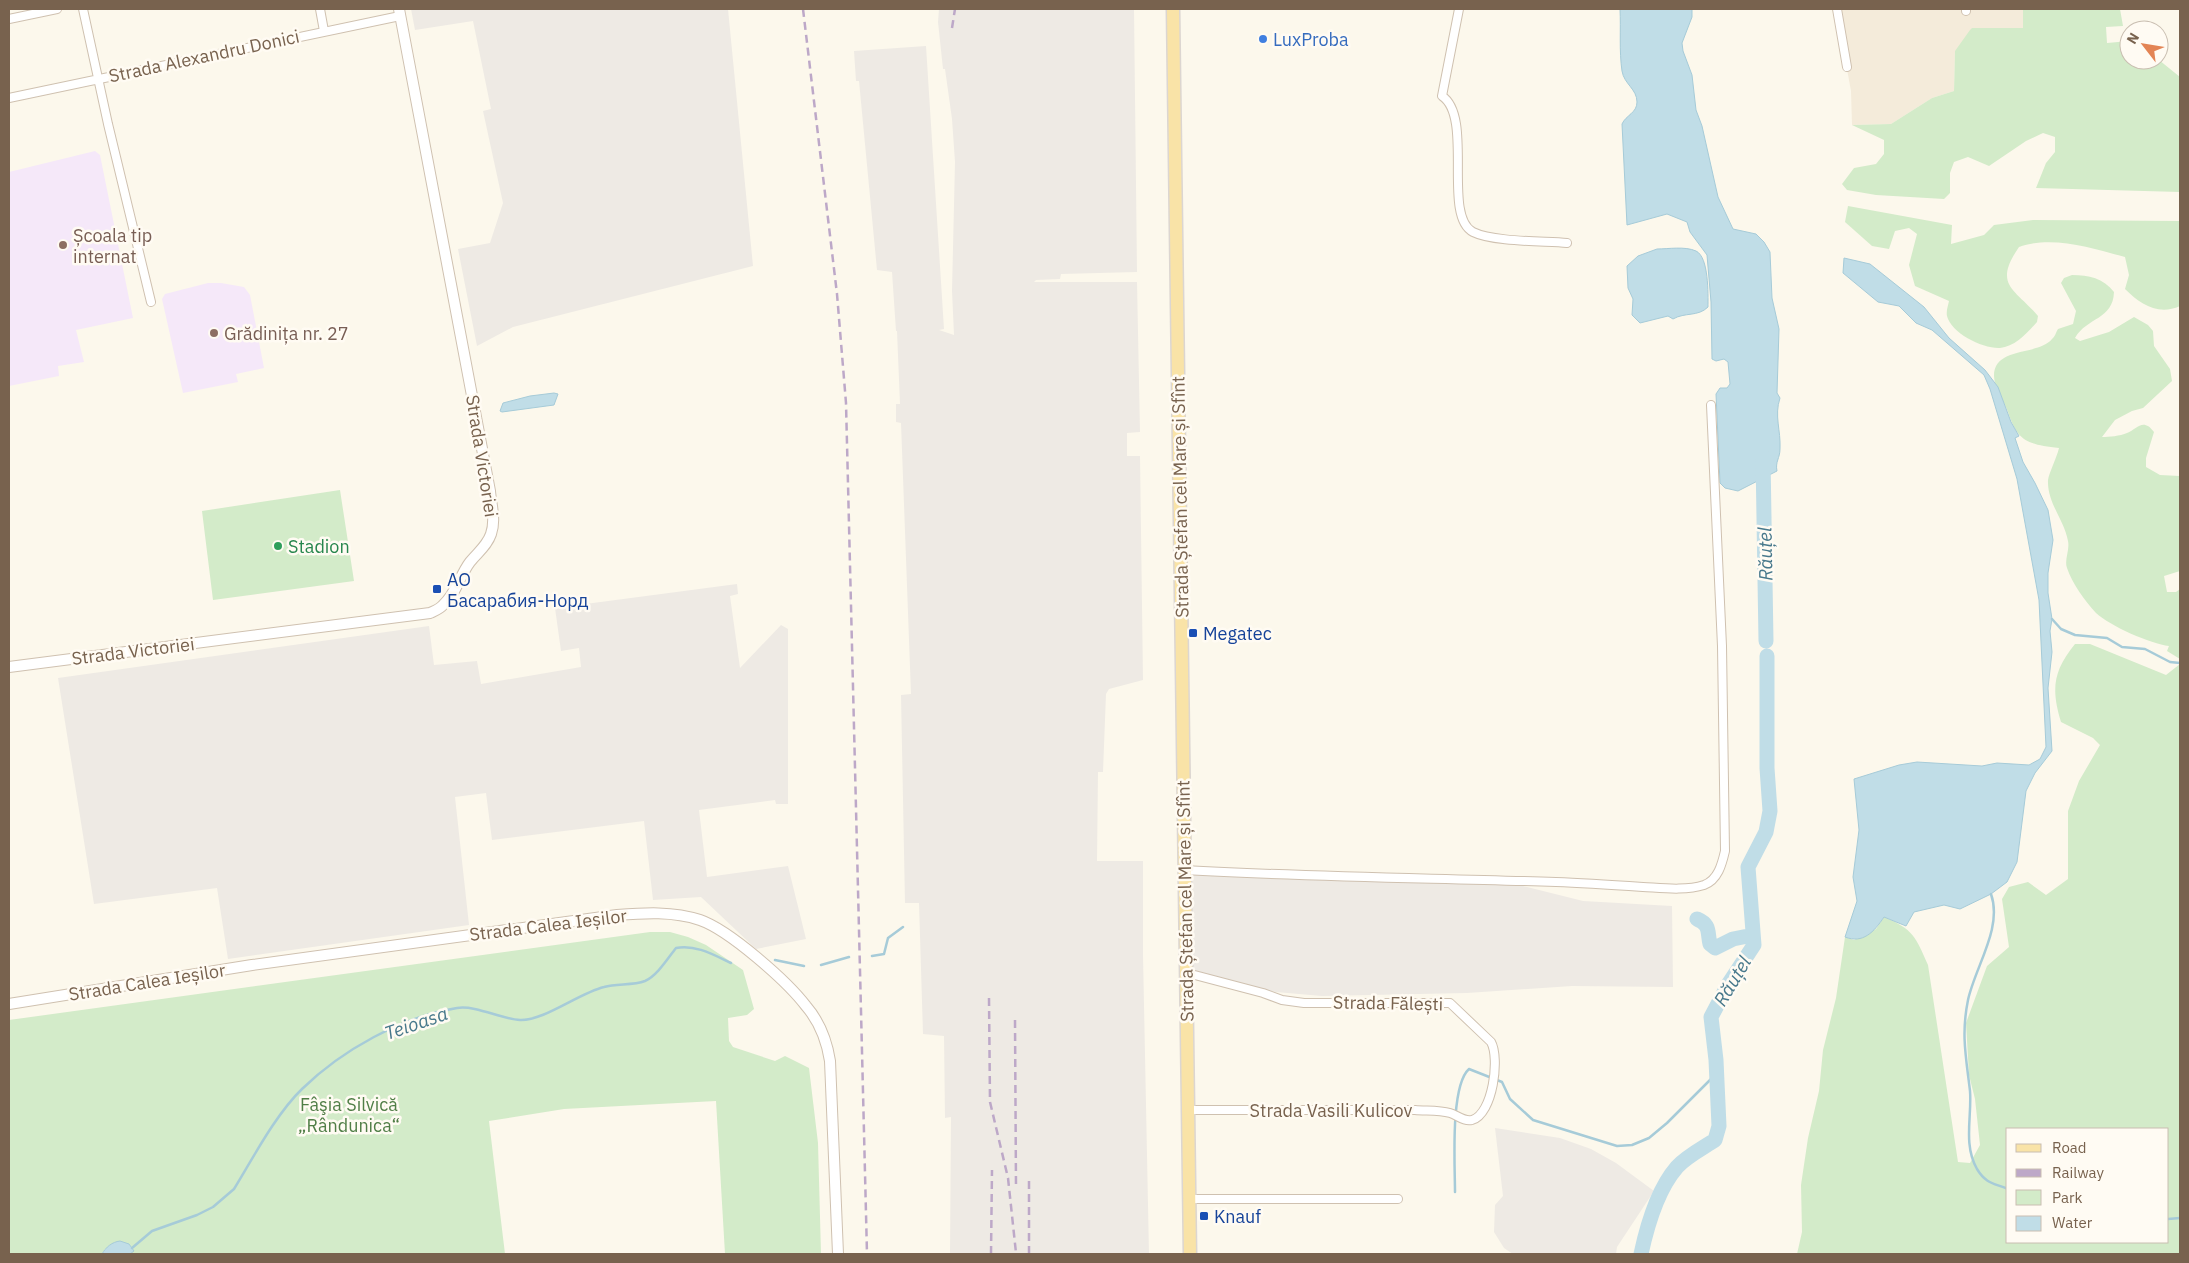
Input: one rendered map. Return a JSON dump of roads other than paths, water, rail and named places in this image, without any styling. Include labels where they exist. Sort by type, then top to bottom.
[{"type":"main road","name":"Strada Ștefan cel Mare și Sfînt","points":[[1173,9],[1190,1254]]},
{"type":"street","points":[[9,19],[57,9]]},
{"type":"street","points":[[83,9],[151,302]]},
{"type":"street","points":[[320,9],[324,31]]},
{"type":"street","points":[[1459,9],[1442,96],[1449,100],[1456,119],[1459,194],[1463,223],[1475,233],[1497,238],[1567,243]]},
{"type":"street","points":[[1837,9],[1847,67]]},
{"type":"street","name":"Strada Alexandru Donici","points":[[9,98],[324,31],[399,12]]},
{"type":"street","name":"Strada Victoriei","points":[[9,667],[430,613],[443,606],[448,600],[471,561],[480,553],[487,542],[491,533],[493,518],[490,491],[399,12]]},
{"type":"street","points":[[1184,870],[1292,876],[1555,882],[1664,888],[1687,888],[1705,885],[1715,878],[1725,851],[1722,646],[1711,405]]},
{"type":"street","name":"Strada Calea Ieșilor","points":[[9,1004],[252,965],[617,915],[660,913],[696,919],[727,934],[772,972],[806,1005],[823,1035],[830,1061],[838,1254]]},
{"type":"street","name":"Strada Fălești","points":[[1187,973],[1263,993],[1282,1000],[1304,1003],[1412,1001],[1450,1003],[1491,1042],[1494,1048],[1494,1072],[1490,1097],[1482,1113],[1472,1120]]},
{"type":"street","name":"Strada Vasili Kulicov","points":[[1188,1110],[1415,1110],[1450,1113],[1472,1120]]},
{"type":"street","points":[[1189,1199],[1398,1199]]},
{"type":"water","points":[[1620,9],[1692,9],[1692,17],[1682,43],[1683,51],[1692,75],[1696,110],[1702,126],[1718,197],[1733,229],[1756,234],[1770,252],[1772,298],[1779,329],[1777,393],[1780,398],[1778,417],[1780,452],[1777,471],[1738,491],[1725,488],[1720,483],[1716,394],[1720,388],[1727,388],[1730,384],[1728,362],[1724,359],[1716,361],[1712,359],[1711,302],[1707,255],[1690,232],[1687,222],[1667,214],[1627,225],[1622,124],[1635,109],[1637,102],[1635,94],[1625,80],[1622,71]]},
{"type":"water","points":[[1657,249],[1687,249],[1696,251],[1700,255],[1706,268],[1708,307],[1700,312],[1673,319],[1668,316],[1640,323],[1632,315],[1633,299],[1628,288],[1627,266],[1638,256]]},
{"type":"water","points":[[1844,258],[1870,264],[1924,307],[1949,338],[1985,370],[1998,387],[2011,422],[2019,436],[2015,438],[2023,462],[2048,510],[2053,540],[2048,573],[2048,593],[2052,619],[2050,631],[2052,652],[2048,688],[2052,751],[2035,773],[2026,791],[2017,862],[2007,882],[1991,894],[1960,909],[1944,905],[1914,912],[1906,926],[1884,917],[1872,932],[1863,938],[1857,939],[1845,937],[1857,901],[1853,877],[1859,830],[1854,779],[1899,765],[1917,762],[1982,766],[1997,763],[2029,765],[2040,759],[2046,747],[2039,600],[2017,479],[1990,389],[1984,375],[1932,330],[1916,323],[1899,306],[1878,302],[1843,273]]},
{"type":"water","points":[[558,394],[554,405],[500,411],[503,403],[530,396]]},
{"type":"water","points":[[120,1241],[129,1244],[134,1251],[130,1254],[102,1254],[114,1242]]},
{"type":"waterway","name":"Răuțel","points":[[1763,457],[1766,641]]},
{"type":"waterway","points":[[2052,619],[2061,629],[2075,635],[2107,638],[2122,647],[2145,649],[2170,662],[2180,663]]},
{"type":"waterway","name":"Răuțel","points":[[1641,1254],[1658,1197],[1670,1176],[1685,1159],[1715,1140],[1719,1126],[1716,1060],[1711,1017],[1729,983],[1754,945],[1748,867],[1766,832],[1770,811],[1767,768],[1767,656]]},
{"type":"waterway","points":[[1991,894],[1994,907],[1991,934],[1971,987],[1966,1012],[1965,1046],[1970,1091],[1969,1140],[1973,1160],[1980,1174],[1991,1182],[2006,1188]]},
{"type":"waterway","name":"Teioasa","points":[[1697,919],[1705,924],[1710,944],[1715,948],[1733,939],[1753,935]]},
{"type":"waterway","points":[[872,956],[884,954],[888,938],[903,927]]},
{"type":"waterway","name":"Teioasa","points":[[132,1248],[152,1231],[197,1215],[213,1207],[234,1189],[274,1123],[302,1089],[335,1061],[394,1027],[436,1012],[457,1008],[472,1008],[520,1020],[540,1016],[594,990],[645,981],[658,971],[676,948],[697,949],[731,963]]},
{"type":"waterway","points":[[821,965],[849,957]]},
{"type":"waterway","points":[[775,960],[804,966]]},
{"type":"waterway","points":[[1455,1192],[1454,1146],[1456,1108],[1463,1078],[1469,1069],[1502,1082],[1510,1099],[1533,1120],[1617,1146],[1632,1145],[1649,1138],[1667,1123],[1716,1074]]},
{"type":"waterway","points":[[2169,1219],[2180,1218]]},
{"type":"railway","points":[[803,9],[837,294],[846,403],[867,1254]]},
{"type":"railway","points":[[952,28],[955,9]]},
{"type":"railway","points":[[989,998],[990,1102],[1008,1178],[1016,1253]]},
{"type":"railway","points":[[1015,1020],[1016,1189]]},
{"type":"railway","points":[[991,1254],[992,1170]]},
{"type":"railway","points":[[1029,1181],[1029,1254]]},
{"type":"place","name":"LuxProba","points":[[1263,39]]},
{"type":"place","name":"Școala tip internat","points":[[63,245]]},
{"type":"place","name":"Grădinița nr. 27","points":[[214,333]]},
{"type":"place","name":"Stadion","points":[[278,546]]},
{"type":"place","name":"АО Басарабия-Норд","points":[[437,589]]},
{"type":"place","name":"Megatec","points":[[1193,633]]},
{"type":"place","name":"Knauf","points":[[1204,1216]]},
{"type":"park label","name":"Fâşia Silvică „Rândunica“","points":[[349,1114]]}]
